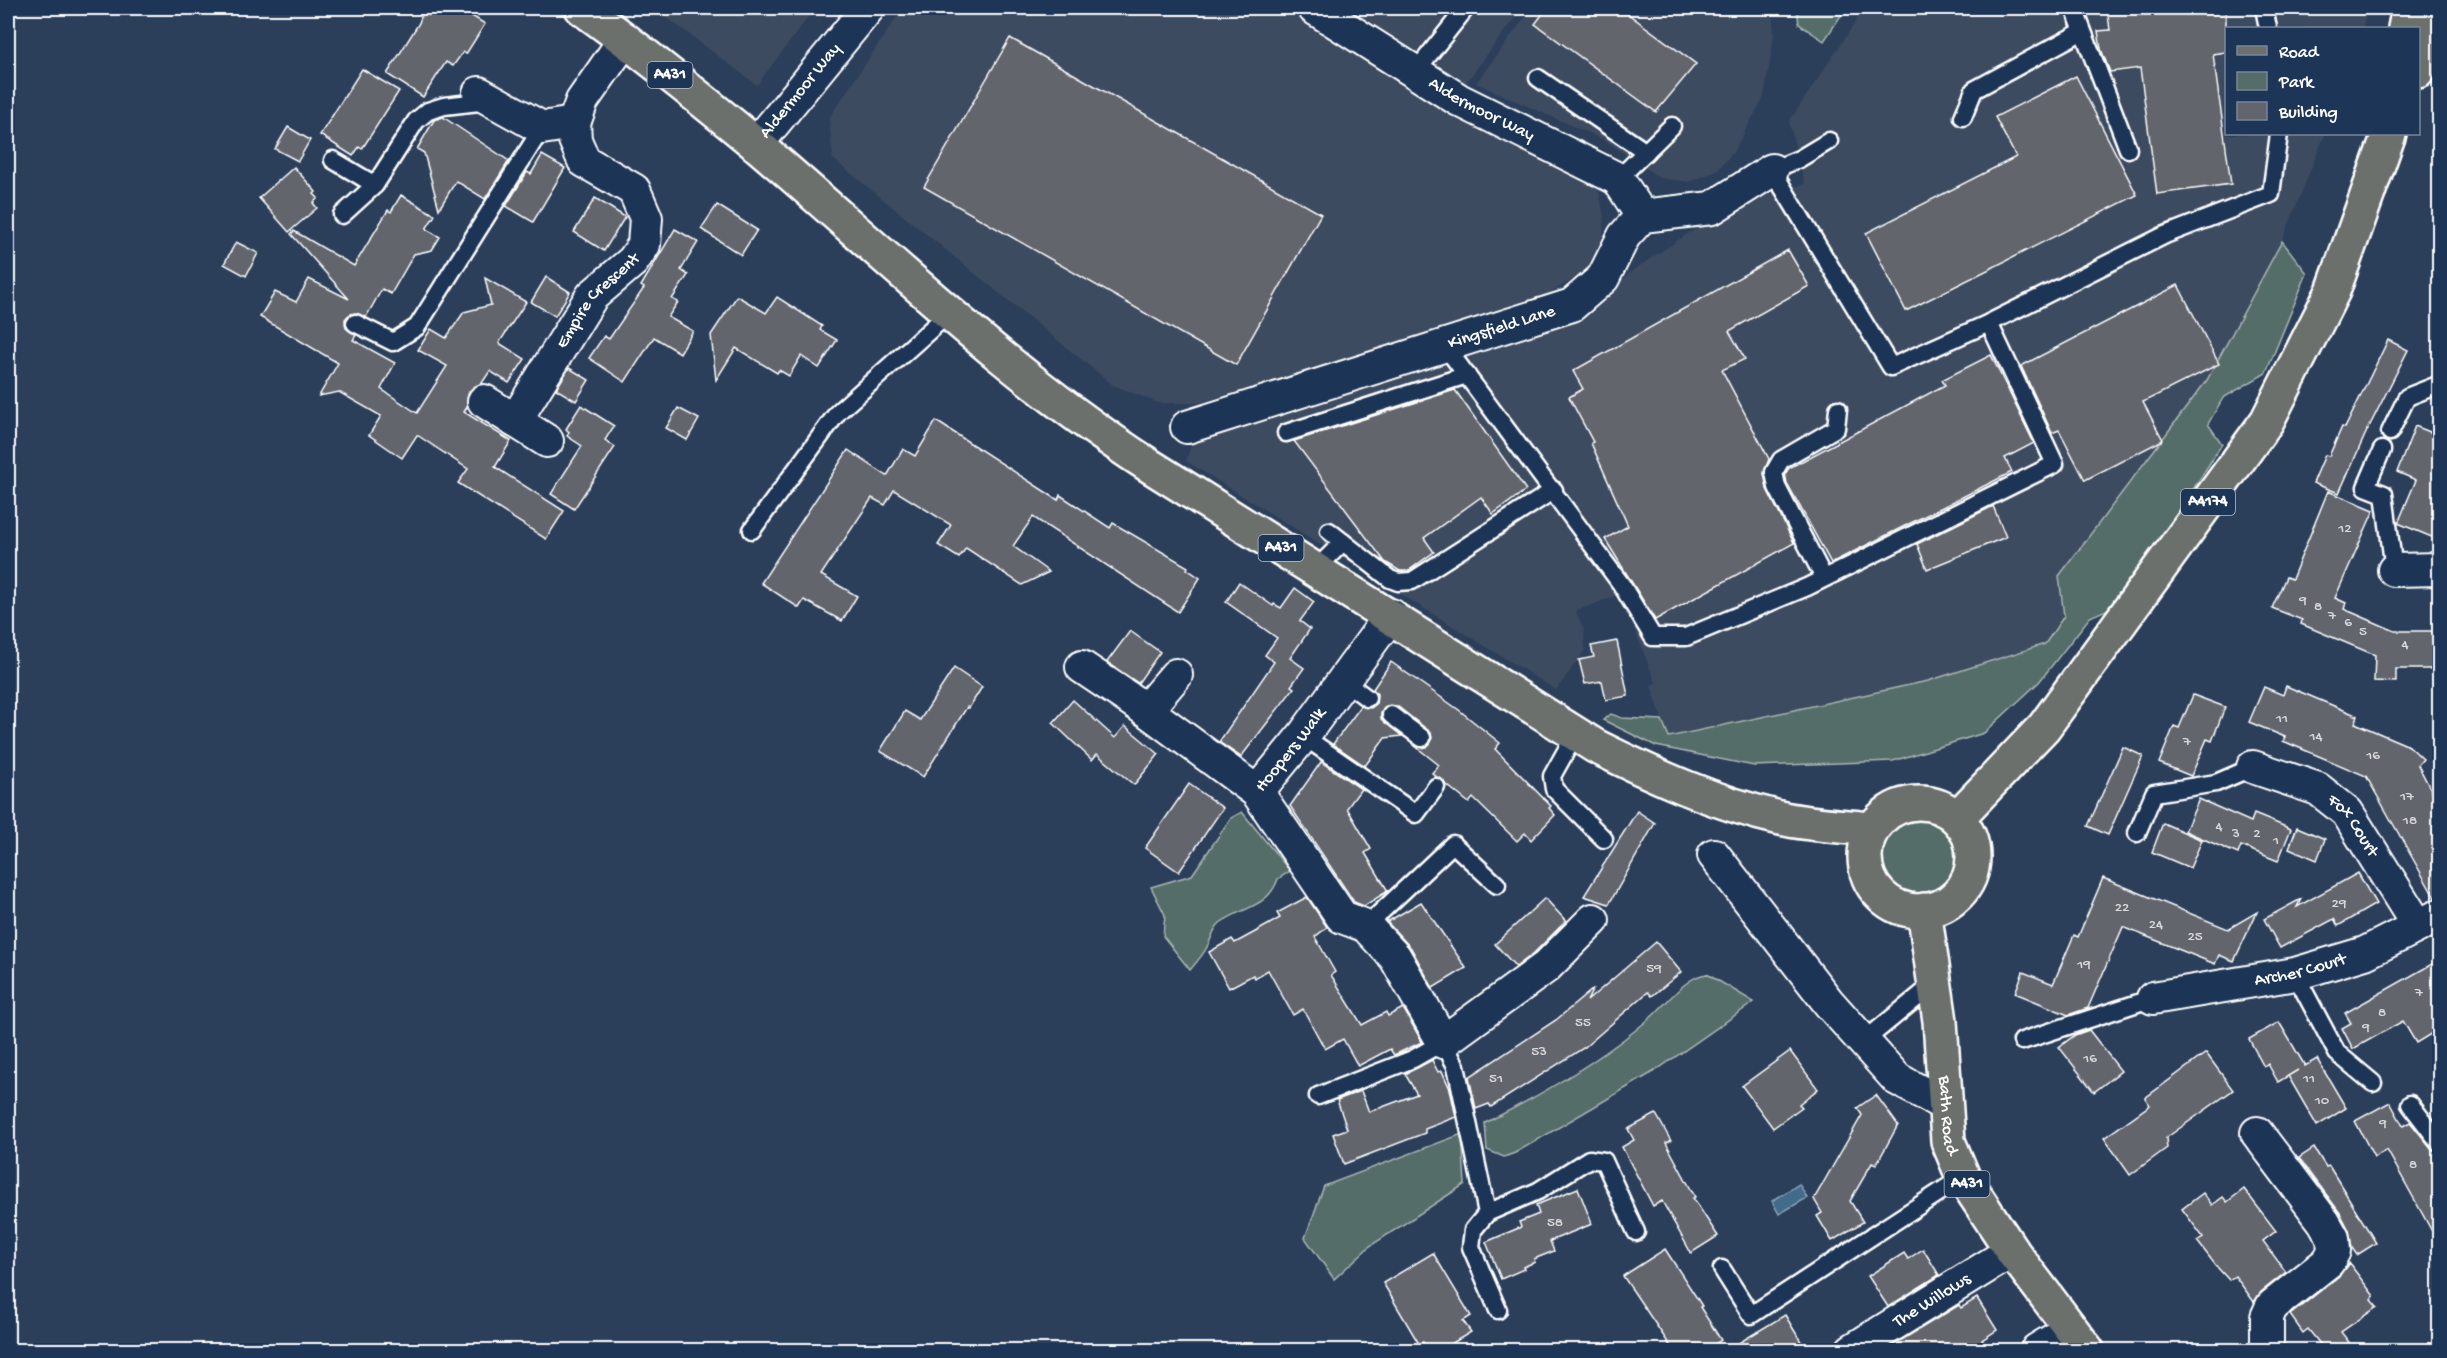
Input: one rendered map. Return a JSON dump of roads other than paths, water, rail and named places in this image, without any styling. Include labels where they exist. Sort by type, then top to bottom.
[{"type":"main road","name":"A431","points":[[582,8],[625,39],[756,145],[948,314],[1092,428],[1315,570],[1391,615],[1576,733],[1673,784],[1783,819],[1872,829]]},
{"type":"main road","points":[[2405,27],[2409,8]]},
{"type":"main road","points":[[2420,64],[2437,8]]},
{"type":"main road","name":"A4174","points":[[1958,818],[2058,710],[2267,421],[2332,291],[2388,136]]},
{"type":"main road","points":[[1920,802],[1942,807],[1958,818],[1969,835],[1973,851],[1971,872],[1961,891],[1946,904],[1924,910],[1906,909],[1892,903],[1875,889],[1866,868],[1865,849],[1872,829],[1881,818],[1899,806],[1920,802]]},
{"type":"main road","name":"Bath Road","points":[[1924,910],[1940,1021],[1948,1141],[1963,1177],[2012,1251],[2079,1340]]},
{"type":"street","name":"Aldermoor Way","points":[[756,145],[868,8]]},
{"type":"street","name":"Aldermoor Way","points":[[1314,8],[1459,100],[1618,179]]},
{"type":"street","points":[[485,97],[542,128],[574,123],[582,101],[625,39]]},
{"type":"street","name":"Empire Crescent","points":[[514,421],[592,296],[633,261],[644,245],[647,231],[644,212],[634,190],[584,161],[575,140],[574,123]]},
{"type":"street","points":[[1618,179],[1642,216],[1712,208],[1772,170]]},
{"type":"street","name":"Kingsfield Lane","points":[[1187,427],[1572,305],[1603,278],[1624,236],[1642,216]]},
{"type":"street","points":[[484,401],[547,441]]},
{"type":"street","points":[[2394,570],[2439,569]]},
{"type":"street","name":"Hoopers Walk","points":[[1082,666],[1257,792],[1303,736],[1355,689],[1391,615]]},
{"type":"street","points":[[1146,710],[1176,675]]},
{"type":"street","name":"Fox Court","points":[[2253,767],[2318,789],[2347,812],[2429,920]]},
{"type":"street","points":[[1257,792],[1342,917],[1366,926],[1395,957],[1443,1042],[1546,967],[1593,920]]},
{"type":"street","points":[[1714,855],[1828,1003],[1897,1079],[1945,1104]]},
{"type":"street","name":"Archer Court","points":[[2153,998],[2295,974],[2365,953],[2429,920]]},
{"type":"street","points":[[2257,1133],[2324,1222],[2333,1238],[2334,1251],[2328,1262],[2272,1306],[2267,1317],[2267,1350]]},
{"type":"street","name":"The Willows","points":[[1852,1350],[2012,1251]]},
{"type":"street","points":[[2037,1350],[2079,1340]]},
{"type":"lane","points":[[1416,71],[1466,8]]},
{"type":"lane","points":[[2074,8],[2081,32],[2128,149]]},
{"type":"lane","points":[[2264,8],[2268,27]]},
{"type":"lane","points":[[1963,117],[1974,90],[2081,32]]},
{"type":"lane","points":[[1538,78],[1646,152]]},
{"type":"lane","points":[[342,215],[375,185],[416,121],[428,111],[485,97]]},
{"type":"lane","points":[[1618,179],[1672,126]]},
{"type":"lane","points":[[355,322],[393,342],[417,327],[542,128]]},
{"type":"lane","points":[[1828,141],[1799,159],[1772,170],[1891,367],[1989,323],[2164,235],[2271,194],[2279,135]]},
{"type":"lane","points":[[333,160],[375,185]]},
{"type":"lane","points":[[752,530],[838,412],[948,314]]},
{"type":"lane","points":[[1445,346],[1554,490],[1621,584],[1653,637],[1686,637],[1824,578],[2055,464],[1989,323]]},
{"type":"lane","points":[[1286,433],[1467,375]]},
{"type":"lane","points":[[2390,432],[2407,397],[2439,384]]},
{"type":"lane","points":[[1824,578],[1777,488],[1774,472],[1781,460],[1836,428],[1838,410]]},
{"type":"lane","points":[[2382,450],[2366,486],[2384,494],[2394,570]]},
{"type":"lane","points":[[1329,531],[1390,579],[1398,582],[1412,581],[1554,490]]},
{"type":"lane","points":[[1315,570],[1343,542]]},
{"type":"lane","points":[[1391,715],[1422,738]]},
{"type":"lane","points":[[1576,733],[1552,777],[1554,789],[1604,838]]},
{"type":"lane","points":[[1303,736],[1416,814],[1436,787]]},
{"type":"lane","points":[[2137,833],[2154,793],[2216,783],[2253,767]]},
{"type":"lane","points":[[1366,926],[1453,844],[1497,885]]},
{"type":"lane","points":[[2295,974],[2337,1053],[2373,1083]]},
{"type":"lane","points":[[1864,1041],[1935,983]]},
{"type":"lane","points":[[2022,1041],[2153,998]]},
{"type":"lane","points":[[1317,1096],[1413,1059],[1443,1042],[1456,1066],[1487,1213]]},
{"type":"lane","points":[[2410,1104],[2439,1143]]},
{"type":"lane","points":[[1498,1310],[1471,1247],[1473,1230],[1487,1213],[1538,1191],[1589,1159],[1604,1161],[1636,1232]]},
{"type":"lane","points":[[1722,1269],[1751,1315],[1963,1177]]}]
